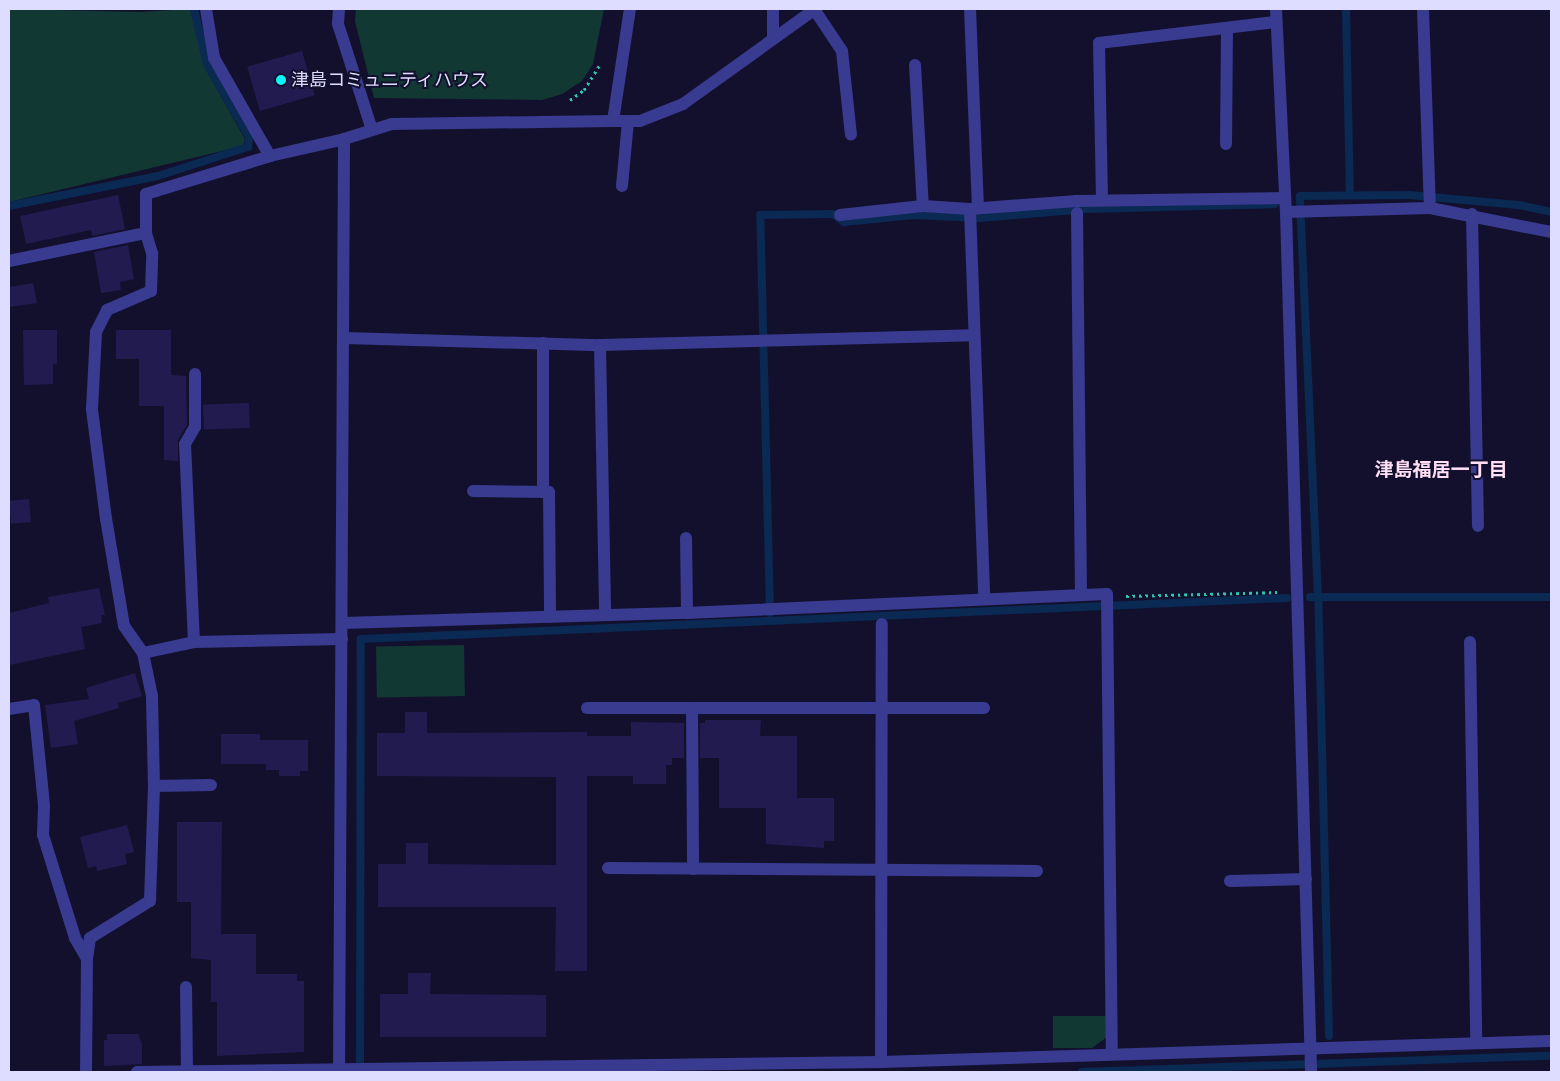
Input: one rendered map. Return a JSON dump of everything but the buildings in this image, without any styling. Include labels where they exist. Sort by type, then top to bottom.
[{"type":"street","points":[[206,9],[214,58],[270,156]]},
{"type":"street","points":[[339,9],[338,24],[372,130]]},
{"type":"street","points":[[613,122],[630,9]]},
{"type":"street","points":[[773,9],[773,38]]},
{"type":"street","points":[[86,1072],[87,958],[90,938],[150,901],[154,786],[152,696],[143,653],[124,626],[106,519],[92,409],[96,332],[99,322],[107,310],[151,292],[152,253],[146,233],[146,194],[270,156],[344,139],[392,124],[613,122],[640,120],[683,104],[815,9],[842,51],[851,135]]},
{"type":"street","points":[[970,9],[973,335],[984,598]]},
{"type":"street","points":[[1423,9],[1430,199]]},
{"type":"street","points":[[1102,200],[1099,43],[1227,28],[1276,15],[1285,198],[1296,211],[1298,591],[1311,1072]]},
{"type":"street","points":[[1226,144],[1227,28]]},
{"type":"street","points":[[915,65],[923,206]]},
{"type":"street","points":[[622,186],[628,121]]},
{"type":"street","points":[[339,1070],[343,622],[344,139]]},
{"type":"street","points":[[840,215],[923,206],[972,213],[1102,200],[1285,198]]},
{"type":"street","points":[[1296,211],[1430,199],[1472,214],[1551,232]]},
{"type":"street","points":[[1077,213],[1081,594]]},
{"type":"street","points":[[1472,214],[1478,526]]},
{"type":"street","points":[[9,261],[146,233]]},
{"type":"street","points":[[344,338],[600,345],[973,335]]},
{"type":"street","points":[[543,343],[543,492]]},
{"type":"street","points":[[600,345],[605,615]]},
{"type":"street","points":[[194,642],[185,444],[195,427],[195,374]]},
{"type":"street","points":[[473,491],[549,492],[550,617]]},
{"type":"street","points":[[686,538],[688,613]]},
{"type":"street","points":[[343,622],[688,613],[1081,594],[1107,602],[1112,1053]]},
{"type":"street","points":[[881,1062],[882,624]]},
{"type":"street","points":[[143,653],[194,642],[342,639]]},
{"type":"street","points":[[1470,642],[1476,1043]]},
{"type":"street","points":[[9,709],[34,705],[44,806],[43,835],[75,938],[87,958]]},
{"type":"street","points":[[587,708],[984,708]]},
{"type":"street","points":[[692,708],[693,869]]},
{"type":"street","points":[[154,786],[211,785]]},
{"type":"street","points":[[608,868],[1037,871]]},
{"type":"street","points":[[1230,881],[1306,879]]},
{"type":"street","points":[[186,987],[187,1071]]},
{"type":"street","points":[[137,1072],[881,1062],[1112,1053],[1311,1052],[1551,1041]]},
{"type":"path","points":[[562,103],[584,90],[596,75],[602,57]]},
{"type":"path","points":[[1107,602],[1128,596],[1298,591]]},
{"type":"green space","points":[[9,9],[140,12],[190,9],[205,68],[245,139],[243,146],[9,202]]},
{"type":"green space","points":[[356,9],[604,9],[593,64],[582,81],[562,94],[542,100],[374,98],[355,21]]},
{"type":"green space","points":[[464,645],[465,696],[377,698],[376,647]]},
{"type":"green space","points":[[1053,1016],[1107,1016],[1107,1037],[1092,1048],[1053,1048]]},
{"type":"waterway","points":[[9,206],[158,176],[248,147],[249,137],[207,64],[194,9]]},
{"type":"waterway","points":[[1346,9],[1350,194]]},
{"type":"waterway","points":[[1329,1036],[1318,597],[1300,196],[1409,195],[1519,205],[1551,212]]},
{"type":"waterway","points":[[770,613],[760,215],[833,214],[844,222],[914,215],[979,218],[1086,209],[1275,204]]},
{"type":"waterway","points":[[1310,597],[1551,597]]},
{"type":"waterway","points":[[360,1072],[361,639],[1287,598]]},
{"type":"waterway","points":[[1082,1072],[1551,1056]]},
{"type":"place","name":"津島コミュニティハウス","points":[[281,80]]},
{"type":"district","name":"津島福居一丁目","points":[[1441,470]]}]
